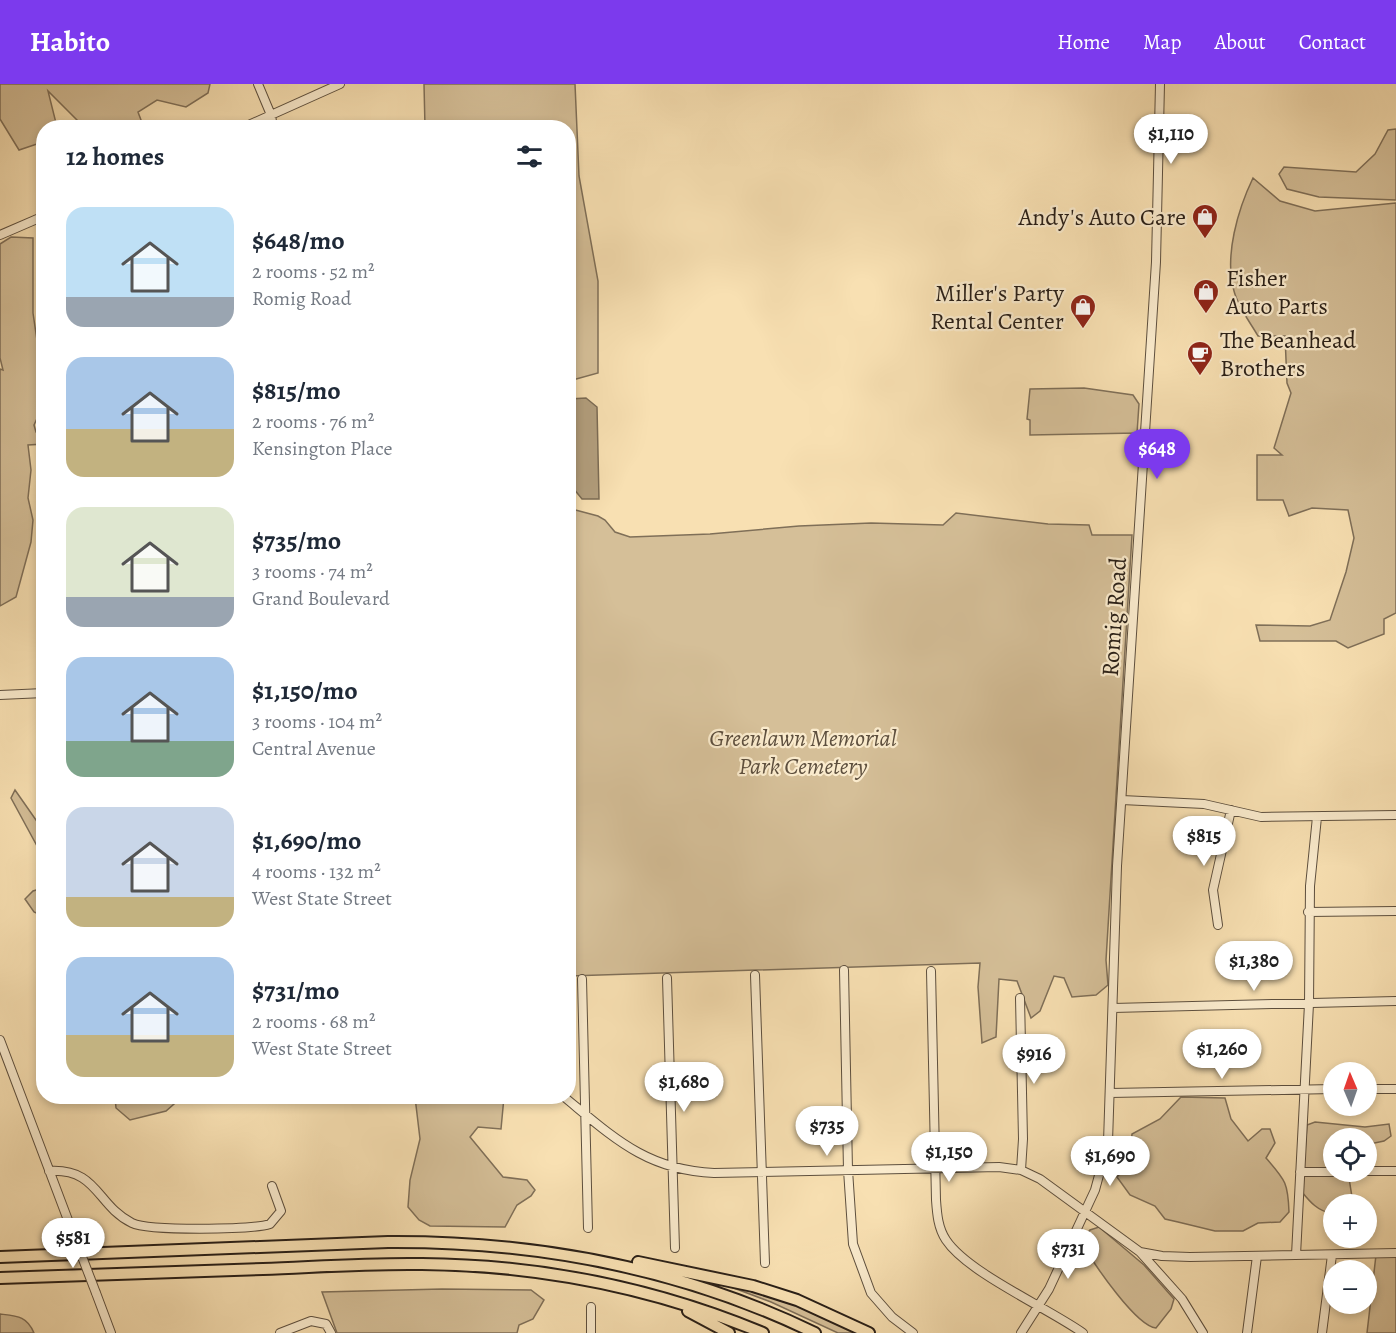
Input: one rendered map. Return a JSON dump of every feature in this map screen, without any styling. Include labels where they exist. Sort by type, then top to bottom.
[{"type":"highway","points":[[0,1257],[440,1242],[517,1247],[687,1271],[753,1286],[797,1300],[869,1333]]},
{"type":"highway","points":[[574,1255],[677,1279],[753,1305],[815,1333]]},
{"type":"highway","points":[[0,1278],[453,1264],[547,1273],[661,1297],[763,1333]]},
{"type":"highway","points":[[661,1297],[729,1333]]},
{"type":"street","points":[[258,84],[272,120]]},
{"type":"street","points":[[260,120],[340,84]]},
{"type":"street","name":"Romig Road","points":[[1021,1333],[1039,1306],[1086,1211],[1095,1190],[1105,1153],[1110,1093],[1122,800],[1156,262],[1160,84]]},
{"type":"street","points":[[0,235],[36,219]]},
{"type":"street","points":[[0,695],[36,693]]},
{"type":"street","points":[[1122,800],[1204,804],[1260,817],[1396,815]]},
{"type":"street","points":[[1218,925],[1213,890],[1231,810]]},
{"type":"street","points":[[1296,1255],[1309,1004],[1308,912],[1317,817]]},
{"type":"street","points":[[1308,912],[1396,911]]},
{"type":"street","points":[[844,970],[848,1170],[853,1244],[864,1278],[881,1306],[913,1333]]},
{"type":"street","points":[[931,971],[937,1216],[946,1240],[959,1254],[979,1269],[1083,1333]]},
{"type":"street","points":[[755,975],[760,1172],[765,1263]]},
{"type":"street","points":[[667,978],[675,1248]]},
{"type":"street","points":[[582,979],[588,1228]]},
{"type":"street","points":[[1020,998],[1023,1139],[1021,1170]]},
{"type":"street","points":[[1113,1008],[1396,1001]]},
{"type":"street","points":[[0,1040],[111,1333]]},
{"type":"street","points":[[1110,1093],[1323,1089]]},
{"type":"street","points":[[1377,1089],[1396,1089]]},
{"type":"street","points":[[572,1104],[637,1152],[673,1169],[714,1173],[999,1167],[1021,1170],[1040,1179],[1140,1252],[1182,1299],[1203,1333]]},
{"type":"street","points":[[49,1171],[67,1170],[77,1174],[121,1216],[142,1227],[247,1227],[270,1224],[281,1211],[273,1186]]},
{"type":"street","points":[[1377,1171],[1396,1171]]},
{"type":"street","points":[[1300,1172],[1323,1172]]},
{"type":"street","points":[[1140,1252],[1169,1257],[1396,1253]]},
{"type":"street","points":[[1322,1333],[1332,1255]]},
{"type":"street","points":[[1247,1333],[1257,1256]]},
{"type":"street","points":[[591,1307],[591,1333]]},
{"type":"street","points":[[280,1333],[311,1321],[326,1324],[331,1333]]},
{"type":"green space","points":[[0,84],[210,84],[208,93],[186,107],[157,100],[138,112],[141,120],[77,120],[48,91],[55,120],[36,120],[36,144],[19,150],[0,119]]},
{"type":"green space","points":[[424,84],[575,84],[579,176],[598,281],[598,373],[576,379],[576,120],[425,120]]},
{"type":"green space","points":[[1396,129],[1396,200],[1319,197],[1287,189],[1279,174],[1284,167],[1356,172],[1375,154],[1388,130]]},
{"type":"green space","points":[[1253,178],[1280,201],[1315,211],[1396,203],[1396,613],[1384,619],[1384,634],[1348,648],[1336,641],[1260,641],[1256,625],[1310,626],[1330,620],[1346,572],[1354,538],[1348,510],[1312,508],[1289,516],[1283,500],[1257,500],[1257,455],[1282,455],[1274,448],[1291,393],[1287,383],[1285,336],[1258,336],[1238,303],[1231,277],[1234,233],[1242,204]]},
{"type":"green space","points":[[11,237],[33,238],[36,444],[28,445],[31,470],[28,498],[33,520],[31,542],[16,597],[0,606],[0,369],[3,370],[0,358],[0,244]]},
{"type":"green space","points":[[1084,388],[1133,395],[1139,404],[1137,433],[1030,435],[1030,420],[1027,419],[1030,389]]},
{"type":"green space","name":"Greenlawn Memorial Park Cemetery","points":[[576,510],[598,516],[605,520],[615,532],[630,537],[871,523],[943,525],[956,513],[1048,524],[1089,525],[1092,535],[1132,535],[1106,960],[1108,985],[1096,995],[1072,997],[1064,978],[1054,976],[1040,1011],[1031,1018],[1017,981],[999,979],[996,1037],[982,1043],[978,987],[980,963],[576,976]]},
{"type":"green space","points":[[15,790],[36,820],[36,844],[11,798]]},
{"type":"green space","points":[[36,890],[36,913],[25,899]]},
{"type":"green space","points":[[1181,1097],[1225,1098],[1231,1119],[1248,1141],[1262,1129],[1270,1129],[1275,1143],[1266,1158],[1281,1177],[1288,1194],[1289,1212],[1280,1222],[1258,1223],[1243,1231],[1215,1231],[1165,1219],[1155,1206],[1130,1195],[1117,1177],[1129,1164],[1132,1134],[1160,1119]]},
{"type":"green space","points":[[116,1104],[174,1104],[166,1111],[130,1120],[116,1108]]},
{"type":"green space","points":[[416,1104],[503,1104],[501,1129],[478,1127],[470,1137],[503,1177],[527,1180],[535,1190],[531,1196],[517,1205],[505,1227],[430,1226],[419,1220],[408,1207],[410,1180],[420,1139]]},
{"type":"green space","points":[[1315,1122],[1365,1127],[1389,1124],[1391,1136],[1377,1142],[1377,1128],[1323,1128],[1323,1182],[1350,1182],[1352,1194],[1323,1194],[1323,1210],[1311,1203],[1302,1192],[1307,1125]]},
{"type":"green space","points":[[1099,1227],[1144,1265],[1174,1299],[1171,1309],[1156,1328],[1148,1325],[1127,1306],[1084,1247],[1083,1239],[1090,1230]]},
{"type":"green space","points":[[1376,1255],[1396,1255],[1396,1333],[1367,1333],[1369,1314],[1377,1314]]},
{"type":"green space","points":[[699,1275],[804,1308],[862,1333],[838,1333],[771,1302]]},
{"type":"green space","points":[[442,1289],[531,1290],[544,1300],[533,1319],[519,1325],[517,1333],[337,1333],[322,1292]]},
{"type":"green space","points":[[0,1314],[25,1320],[34,1333],[0,1333]]},
{"type":"shaded area","points":[[586,398],[597,407],[599,499],[582,499],[576,492],[576,399]]},
{"type":"place","name":"Andy's Auto Care","points":[[1205,240]]},
{"type":"place","name":"Fisher Auto Parts","points":[[1206,315]]},
{"type":"place","name":"Miller's Party Rental Center","points":[[1083,330]]},
{"type":"place","name":"The Beanhead Brothers","points":[[1200,377]]}]
